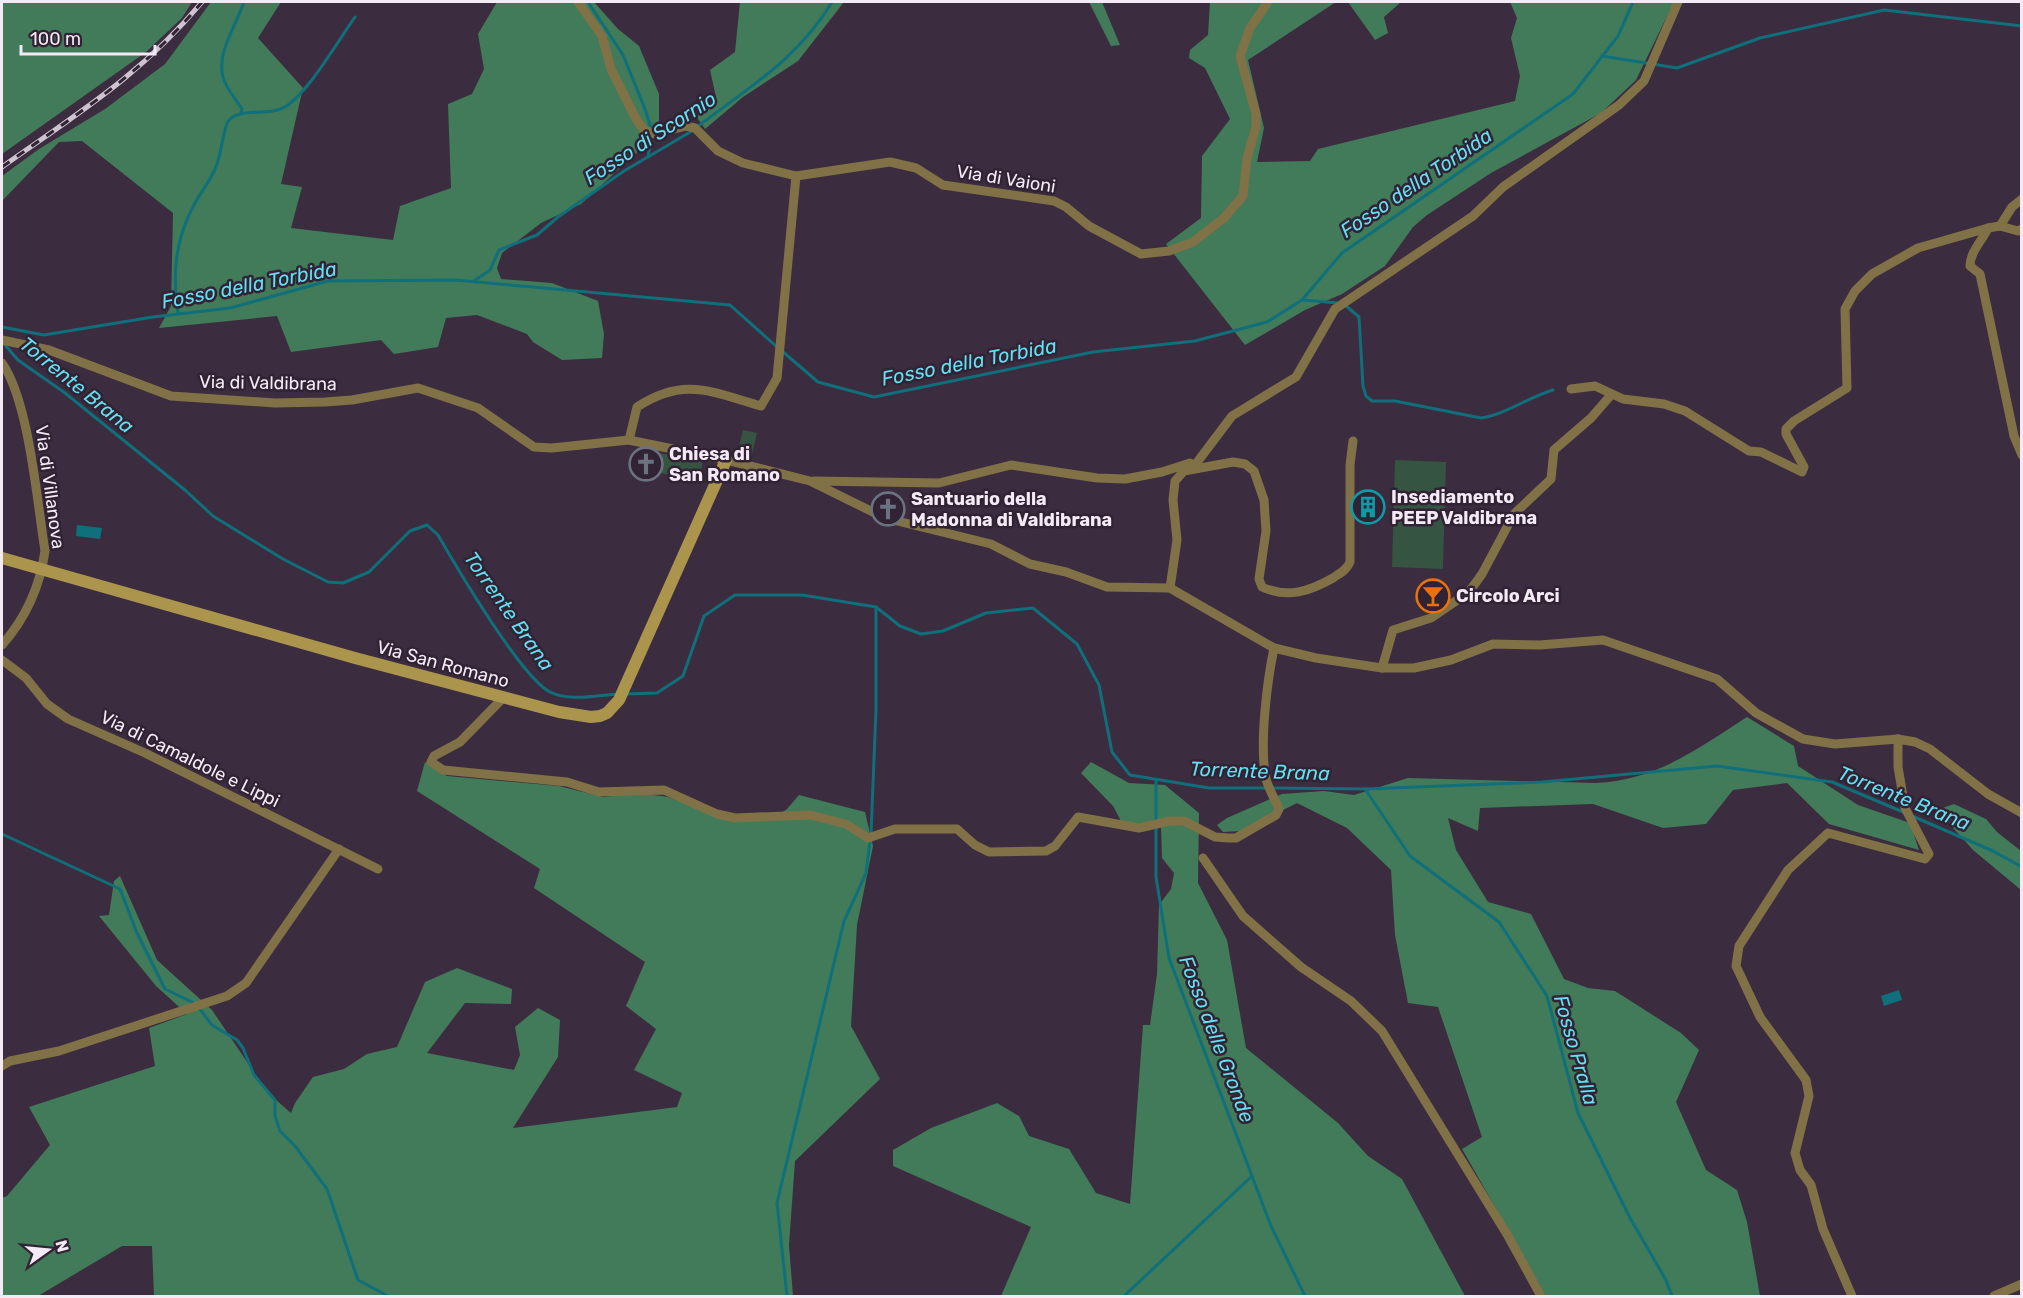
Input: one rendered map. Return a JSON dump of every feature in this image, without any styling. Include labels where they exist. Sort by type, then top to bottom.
[{"type":"street","name":"Via di Vaioni","points":[[578,2],[602,36],[611,69],[644,130],[655,134],[686,126],[695,128],[718,151],[743,163],[796,176],[890,162],[916,168],[943,185],[1054,201],[1066,207],[1089,226],[1141,255],[1170,251],[1193,242],[1224,218],[1243,196],[1247,175],[1246,158],[1256,127],[1256,114],[1240,56],[1250,28],[1268,2]]},
{"type":"street","points":[[1170,588],[1177,540],[1173,488],[1178,475],[1194,466],[1232,416],[1296,377],[1335,309],[1473,216],[1503,187],[1619,105],[1644,81],[1677,2]]},
{"type":"street","points":[[629,440],[637,407],[658,393],[698,388],[761,406],[777,378],[796,176]]},
{"type":"street","points":[[2000,226],[2012,207],[2022,199]]},
{"type":"street","points":[[1571,389],[1595,386],[1623,399],[1664,404],[1685,411],[1749,451],[1761,452],[1802,472],[1804,467],[1786,434],[1786,429],[1794,421],[1847,388],[1845,309],[1855,291],[1872,274],[1918,248],[1988,228],[2000,226],[2018,231],[2022,229]]},
{"type":"street","points":[[1988,228],[1982,242],[1975,249],[1970,266],[1980,274],[2014,436],[2022,455]]},
{"type":"street","name":"Via di Valdibrana","points":[[2,340],[49,350],[171,396],[275,403],[325,402],[352,400],[418,388],[478,408],[534,447],[552,448],[629,440],[726,459],[810,481],[885,518],[991,544],[1030,564],[1066,572],[1107,587],[1170,588],[1274,648],[1347,664],[1382,668],[1428,667],[1493,644],[1549,645],[1604,640],[1717,679],[1749,707],[1796,736],[1835,744],[1898,739],[1930,749],[1988,794],[2022,813]]},
{"type":"street","name":"Via di Villanova","points":[[2,363],[9,373],[22,413],[45,551],[42,570],[17,628],[2,645]]},
{"type":"street","points":[[1382,668],[1394,630],[1431,618],[1469,592],[1482,574],[1514,514],[1551,478],[1554,450],[1591,418],[1611,394]]},
{"type":"street","name":"Via di Valdibrana","points":[[810,481],[939,483],[1011,465],[1083,473],[1097,478],[1125,478],[1194,466],[1240,462],[1254,471],[1264,500],[1266,521],[1260,583],[1275,591],[1302,593],[1314,589],[1342,572],[1349,565],[1353,441]]},
{"type":"street","name":"Via San Romano","points":[[2,558],[502,699],[591,717],[607,713],[619,699],[726,459]]},
{"type":"street","points":[[502,699],[460,742],[434,756],[431,762],[444,770],[567,782],[599,792],[664,789],[717,814],[735,818],[810,814],[846,824],[868,838],[896,829],[915,827],[957,829],[975,846],[989,852],[1046,851],[1055,846],[1078,817],[1139,828],[1170,821],[1184,822],[1215,837],[1236,838],[1268,820],[1279,809],[1271,794],[1264,767],[1268,679],[1274,648]]},
{"type":"street","name":"Via di Camaldole e Lippi","points":[[2,660],[26,678],[47,704],[68,719],[145,753],[378,869]]},
{"type":"street","points":[[1852,1296],[1823,1229],[1811,1185],[1800,1170],[1796,1153],[1809,1096],[1806,1080],[1760,1017],[1736,966],[1739,946],[1788,870],[1828,833],[1925,859],[1929,854],[1905,808],[1898,767],[1898,739]]},
{"type":"street","points":[[2,1066],[10,1061],[59,1051],[227,996],[246,983],[339,849]]},
{"type":"street","points":[[1203,858],[1243,916],[1301,967],[1351,1000],[1382,1031],[1508,1236],[1541,1296]]},
{"type":"street","points":[[1994,1296],[2022,1284]]},
{"type":"green space","points":[[2,2],[192,2],[182,18],[146,52],[2,154]]},
{"type":"green space","points":[[211,2],[281,2],[258,38],[303,88],[281,184],[302,187],[291,228],[393,240],[400,206],[451,188],[448,104],[472,94],[484,69],[478,34],[497,2],[594,2],[618,29],[639,46],[659,94],[659,122],[644,146],[581,204],[541,223],[502,253],[497,268],[501,279],[552,283],[598,301],[604,334],[602,358],[562,360],[533,342],[527,334],[477,315],[446,318],[438,347],[394,354],[381,340],[291,352],[277,316],[159,328],[171,306],[173,213],[82,141],[59,142],[2,201],[2,176],[39,149],[105,109],[165,64]]},
{"type":"green space","points":[[740,2],[844,2],[798,61],[743,97],[705,129],[696,116],[716,97],[710,70],[735,52]]},
{"type":"green space","points":[[1089,2],[1102,2],[1120,45],[1111,46]]},
{"type":"green space","points":[[1210,2],[1336,2],[1248,60],[1264,128],[1257,162],[1310,161],[1318,149],[1515,101],[1520,76],[1511,38],[1517,18],[1510,2],[1674,2],[1636,80],[1601,113],[1491,173],[1427,215],[1413,227],[1385,266],[1342,294],[1305,310],[1245,345],[1166,244],[1201,218],[1202,156],[1230,119],[1205,68],[1189,58],[1190,50],[1208,35]]},
{"type":"green space","points":[[1348,2],[1401,2],[1384,17],[1388,33],[1375,40]]},
{"type":"green space","points":[[743,430],[757,433],[751,458],[737,455]]},
{"type":"green space","points":[[658,453],[703,461],[699,481],[661,473],[661,464],[657,464]]},
{"type":"green space","points":[[1395,460],[1446,462],[1443,569],[1392,567]]},
{"type":"green space","points":[[1747,717],[1794,746],[1798,766],[1858,805],[1910,823],[1919,850],[1829,824],[1787,783],[1733,790],[1706,824],[1663,828],[1593,804],[1480,808],[1478,831],[1448,818],[1456,850],[1488,902],[1531,914],[1564,979],[1588,988],[1615,991],[1681,1033],[1699,1050],[1676,1102],[1706,1170],[1737,1190],[1747,1222],[1760,1296],[1546,1296],[1462,1149],[1482,1137],[1438,1007],[1408,1003],[1395,935],[1391,870],[1347,828],[1297,803],[1241,831],[1223,832],[1217,825],[1227,818],[1282,794],[1324,791],[1354,795],[1408,778],[1596,783],[1618,781],[1676,761]]},
{"type":"green space","points":[[425,762],[447,776],[559,786],[603,797],[640,793],[668,797],[731,820],[774,818],[787,809],[799,795],[865,812],[873,846],[857,925],[851,1026],[880,1079],[795,1161],[789,1245],[793,1296],[154,1296],[152,1246],[122,1246],[38,1296],[2,1296],[2,1198],[7,1196],[50,1145],[29,1107],[155,1066],[149,1028],[187,1014],[156,986],[99,916],[109,915],[114,881],[120,876],[157,960],[212,1010],[268,1093],[291,1113],[295,1103],[313,1077],[344,1069],[367,1054],[397,1047],[425,982],[457,968],[512,989],[511,1004],[465,1003],[427,1053],[514,1070],[520,1055],[515,1027],[538,1008],[560,1020],[558,1057],[513,1128],[677,1107],[682,1093],[634,1070],[656,1029],[626,1006],[645,962],[534,888],[540,869],[417,791]]},
{"type":"green space","points":[[1091,762],[1129,783],[1165,785],[1199,813],[1198,883],[1227,940],[1246,1048],[1338,1123],[1368,1156],[1402,1179],[1465,1296],[1001,1296],[1031,1227],[893,1166],[893,1150],[931,1128],[997,1103],[1019,1116],[1029,1136],[1069,1149],[1096,1193],[1130,1204],[1143,1025],[1150,1025],[1157,974],[1159,905],[1171,889],[1174,873],[1162,858],[1161,827],[1121,821],[1113,806],[1081,773]]},
{"type":"green space","points":[[1954,804],[1986,819],[1997,832],[2021,851],[2021,890],[1973,850],[1937,810]]},
{"type":"water","points":[[77,525],[102,528],[100,539],[76,536]]},
{"type":"water","points":[[1899,990],[1902,1000],[1884,1006],[1881,996]]},
{"type":"waterway","points":[[241,113],[242,109],[224,81],[222,59],[244,2]]},
{"type":"waterway","points":[[588,2],[623,55],[645,109],[652,131],[648,157]]},
{"type":"waterway","name":"Fosso di Scornio","points":[[697,127],[788,56],[819,22],[832,2]]},
{"type":"waterway","name":"Fosso della Torbida","points":[[782,351],[818,382],[874,397],[1093,352],[1195,341],[1267,322],[1302,300],[1342,253],[1573,94],[1618,36],[1633,2]]},
{"type":"waterway","points":[[1602,56],[1677,68],[1760,38],[1884,10],[2022,26]]},
{"type":"waterway","points":[[178,314],[175,271],[179,243],[188,216],[215,169],[227,123],[234,116],[278,110],[294,100],[313,79],[355,17]]},
{"type":"waterway","name":"Fosso di Scornio","points":[[474,281],[490,270],[499,250],[537,235],[558,217],[624,171],[692,131]]},
{"type":"waterway","name":"Fosso della Torbida","points":[[2,327],[44,335],[153,317],[230,308],[328,281],[456,280],[730,305],[777,347]]},
{"type":"waterway","points":[[1303,300],[1338,303]]},
{"type":"waterway","points":[[1345,305],[1359,317],[1363,386],[1366,396],[1372,401],[1395,401],[1481,418],[1499,413],[1553,390]]},
{"type":"waterway","name":"Torrente Brana","points":[[5,345],[18,360],[65,393],[185,490],[213,516],[283,559],[328,582],[343,583],[369,572],[410,531],[427,525],[438,535],[507,644],[538,682],[550,692],[566,697],[619,694]]},
{"type":"waterway","name":"Torrente Brana","points":[[625,694],[657,693],[683,676],[704,616],[735,595],[802,595],[876,607],[900,626],[921,634],[943,631],[986,613],[1033,608],[1077,644],[1099,685],[1112,752],[1130,775],[1209,788],[1266,788]]},
{"type":"waterway","points":[[871,834],[876,710],[876,607]]},
{"type":"waterway","name":"Torrente Brana","points":[[1273,788],[1365,789],[1542,782],[1717,766],[1832,782],[1903,812]]},
{"type":"waterway","name":"Fosso delle Gronde","points":[[1156,780],[1156,877],[1169,958],[1271,1226],[1305,1296]]},
{"type":"waterway","name":"Fosso Pralla","points":[[1365,789],[1410,856],[1499,922],[1547,996],[1578,1113],[1630,1218],[1666,1280],[1672,1296]]},
{"type":"waterway","name":"Torrente Brana","points":[[1912,816],[1993,851],[2022,867]]},
{"type":"waterway","points":[[2,834],[120,889],[137,933],[165,989],[194,1003]]},
{"type":"waterway","points":[[787,1296],[777,1203],[844,921],[866,873],[870,841]]},
{"type":"waterway","points":[[199,1008],[212,1025],[237,1040],[243,1048],[254,1075],[275,1100],[275,1116],[280,1131],[295,1146],[327,1189],[358,1280],[388,1296]]},
{"type":"waterway","points":[[1124,1296],[1252,1176]]},
{"type":"railway","points":[[2,167],[108,92],[156,51],[202,2]]},
{"type":"place","name":"Chiesa di San Romano","points":[[646,464]]},
{"type":"place","name":"Insediamento PEEP Valdibrana","points":[[1368,507]]},
{"type":"place","name":"Santuario della Madonna di Valdibrana","points":[[888,509]]},
{"type":"place","name":"Circolo Arci","points":[[1433,596]]}]
